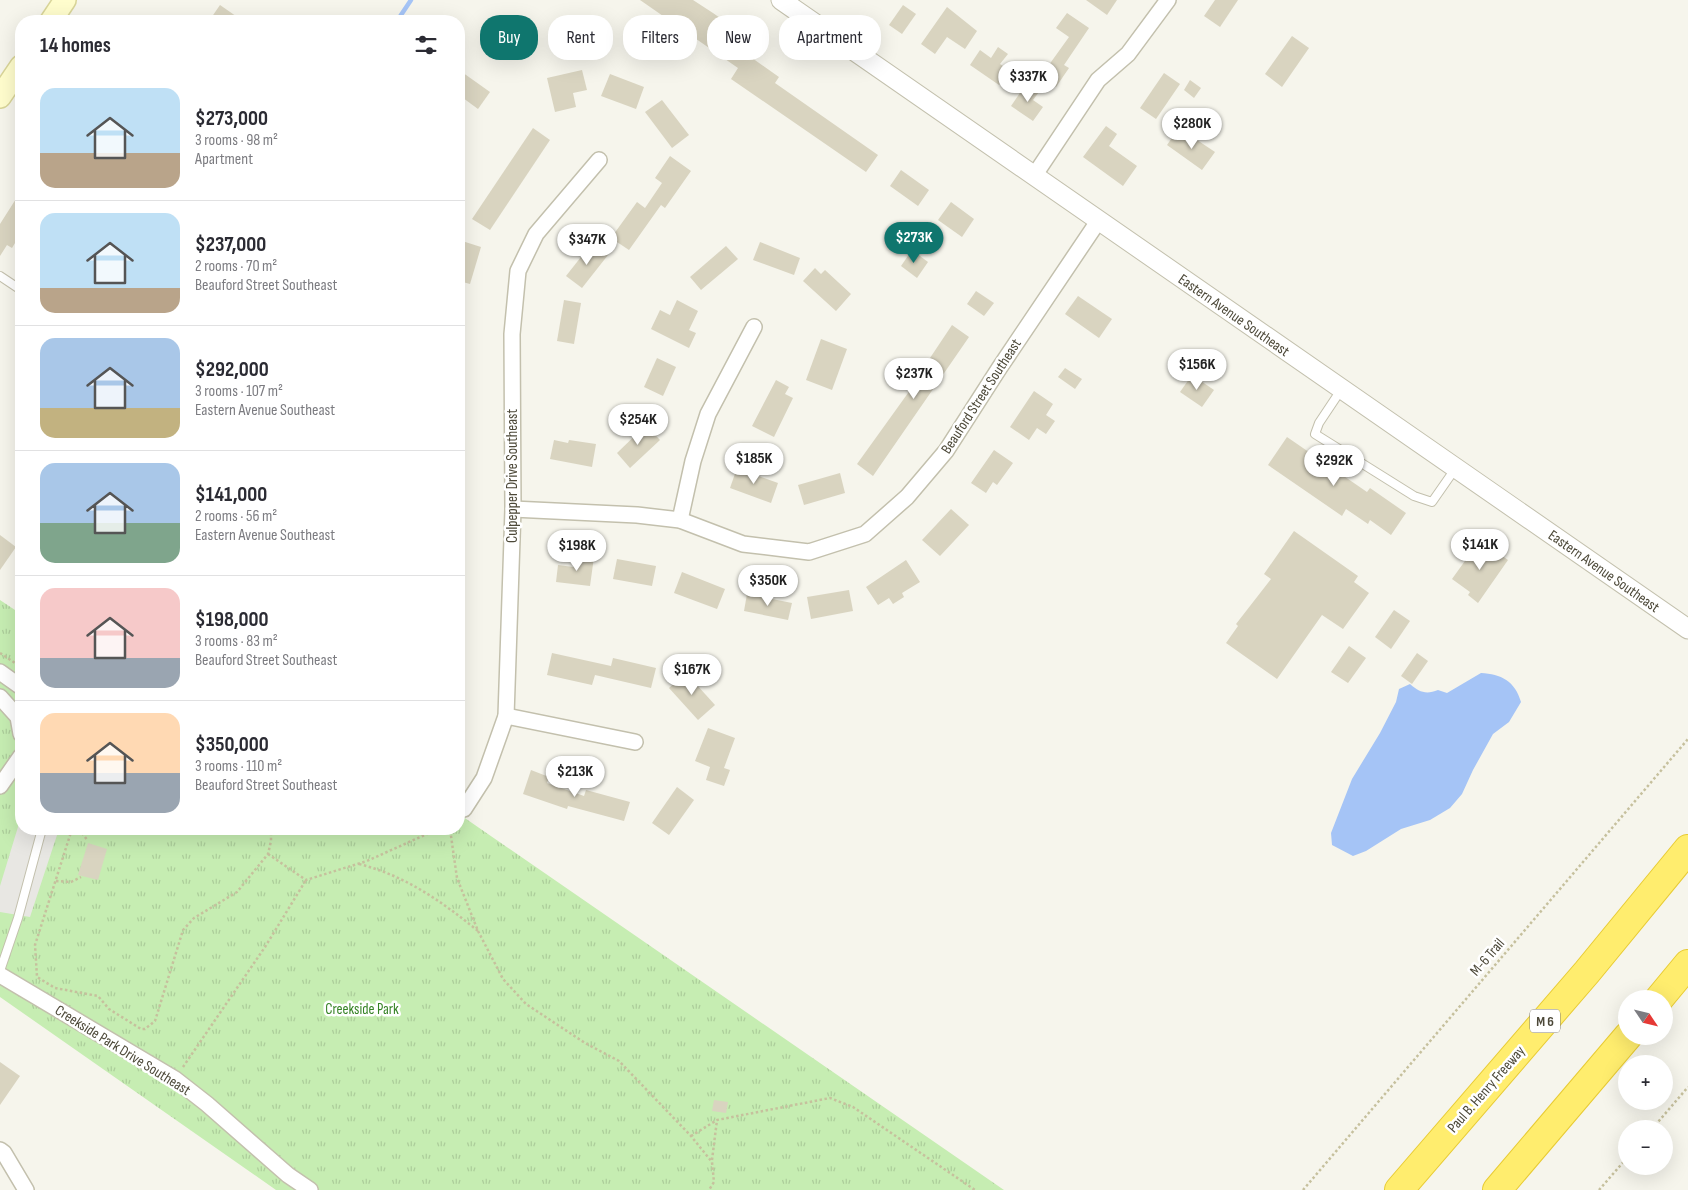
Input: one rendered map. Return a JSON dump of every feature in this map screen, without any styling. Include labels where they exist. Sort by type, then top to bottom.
[{"type":"highway","name":"Paul B. Henry Freeway","points":[[1399,1190],[1587,972],[1688,849]]},
{"type":"highway","points":[[1666,990],[1688,964]]},
{"type":"highway","points":[[1497,1190],[1620,1045]]},
{"type":"main road","points":[[55,15],[65,0]]},
{"type":"main road","points":[[0,96],[15,75]]},
{"type":"street","name":"Eastern Avenue Southeast","points":[[781,0],[1688,630]]},
{"type":"street","points":[[1034,176],[1098,80],[1128,54],[1168,0]]},
{"type":"street","name":"Culpepper Drive Southeast","points":[[465,807],[484,778],[506,716],[513,509],[512,334],[518,271],[536,234],[599,160]]},
{"type":"street","name":"Beauford Street Southeast","points":[[513,509],[637,515],[680,520],[743,544],[808,552],[865,534],[908,497],[946,451],[1099,220]]},
{"type":"street","points":[[680,520],[693,461],[708,414],[754,327]]},
{"type":"street","points":[[0,672],[15,683]]},
{"type":"street","points":[[0,696],[15,714]]},
{"type":"street","points":[[506,716],[635,742]]},
{"type":"street","points":[[0,786],[15,764]]},
{"type":"street","name":"Creekside Park Drive Southeast","points":[[0,975],[175,1079],[207,1104],[288,1175],[310,1190]]},
{"type":"street","points":[[0,1150],[4,1153],[26,1190]]},
{"type":"lane","points":[[0,276],[15,286]]},
{"type":"lane","points":[[1341,389],[1319,423],[1315,434],[1414,496],[1432,502],[1455,469]]},
{"type":"lane","points":[[0,971],[18,918],[40,835]]},
{"type":"path","points":[[0,653],[15,662]]},
{"type":"path","name":"M-6 Trail","points":[[1303,1190],[1688,739]]},
{"type":"path","points":[[70,835],[35,945],[37,977],[55,988],[98,996],[108,1009],[141,1029],[145,1029],[155,1020],[183,930],[194,918],[238,892],[268,854],[271,835]]},
{"type":"path","points":[[84,835],[88,841]]},
{"type":"path","points":[[175,1079],[265,947],[306,880],[359,864],[424,835]]},
{"type":"path","points":[[451,835],[458,878],[478,931],[503,979],[526,1004],[585,1043],[619,1061],[691,1136],[712,1162]]},
{"type":"path","points":[[268,854],[306,880]]},
{"type":"path","points":[[359,864],[383,870],[421,888],[478,931]]},
{"type":"path","points":[[56,881],[71,882],[81,877]]},
{"type":"path","points":[[1660,1120],[1688,1087]]},
{"type":"path","points":[[691,1136],[717,1120],[830,1098],[853,1107],[975,1190]]},
{"type":"path","points":[[710,1190],[714,1182],[712,1162],[717,1120]]},
{"type":"path","points":[[1599,1190],[1618,1168]]},
{"type":"green space","name":"Creekside Park","points":[[0,600],[15,610],[15,835],[465,835],[465,818],[1004,1190],[276,1190],[0,997]]},
{"type":"shaded area","points":[[16,835],[57,835],[30,917],[0,912],[0,886]]},
{"type":"water","points":[[1481,673],[1495,675],[1506,680],[1515,689],[1521,702],[1509,722],[1493,734],[1462,794],[1450,808],[1430,820],[1401,829],[1366,851],[1353,856],[1332,845],[1331,833],[1352,779],[1380,733],[1396,702],[1399,689],[1410,684],[1423,692],[1438,690],[1447,693]]},
{"type":"building","points":[[640,0],[693,0],[713,13],[716,15],[707,15],[707,46],[697,40],[697,15],[662,15]]},
{"type":"building","points":[[1086,0],[1117,0],[1107,15]]},
{"type":"building","points":[[1215,0],[1238,0],[1220,27],[1204,16]]},
{"type":"building","points":[[220,5],[234,15],[213,15]]},
{"type":"building","points":[[903,5],[916,14],[902,34],[889,25]]},
{"type":"building","points":[[947,7],[977,31],[965,49],[947,37],[935,54],[921,44]]},
{"type":"building","points":[[1067,13],[1089,28],[1064,65],[1069,68],[1056,87],[1041,76],[1069,37],[1056,28]]},
{"type":"building","points":[[1292,36],[1309,48],[1282,87],[1265,74]]},
{"type":"building","points":[[998,47],[1008,54],[1000,64],[1009,70],[999,85],[970,65],[980,50],[991,58]]},
{"type":"building","points":[[726,60],[755,60],[779,77],[775,83],[878,155],[866,172],[731,79],[738,68]]},
{"type":"building","points":[[582,70],[587,90],[573,93],[576,107],[555,112],[547,78]]},
{"type":"building","points":[[1164,73],[1180,84],[1156,119],[1140,108]]},
{"type":"building","points":[[465,74],[490,92],[478,109],[465,99]]},
{"type":"building","points":[[610,74],[644,87],[636,109],[601,96]]},
{"type":"building","points":[[1190,80],[1201,88],[1194,98],[1184,90]]},
{"type":"building","points":[[1026,84],[1039,92],[1033,100],[1043,107],[1033,121],[1011,106]]},
{"type":"building","points":[[662,100],[689,135],[672,148],[645,112]]},
{"type":"building","points":[[1106,126],[1117,134],[1109,146],[1137,166],[1123,186],[1083,157]]},
{"type":"building","points":[[533,128],[550,140],[490,230],[472,219]]},
{"type":"building","points":[[1176,132],[1185,139],[1188,134],[1215,152],[1202,170],[1167,145]]},
{"type":"building","points":[[670,156],[691,171],[665,208],[661,205],[629,250],[611,238],[637,202],[645,208],[662,183],[655,178]]},
{"type":"building","points":[[901,170],[929,190],[918,206],[890,186]]},
{"type":"building","points":[[15,200],[15,243],[12,248],[7,245],[0,256],[0,224]]},
{"type":"building","points":[[951,202],[974,219],[962,237],[938,220]]},
{"type":"building","points":[[465,242],[481,247],[470,284],[465,283]]},
{"type":"building","points":[[760,242],[800,258],[794,275],[753,260]]},
{"type":"building","points":[[592,243],[608,255],[582,288],[566,276]]},
{"type":"building","points":[[726,246],[738,259],[701,290],[690,277]]},
{"type":"building","points":[[912,250],[928,262],[917,278],[901,266]]},
{"type":"building","points":[[815,268],[821,274],[825,270],[851,294],[836,311],[803,281]]},
{"type":"building","points":[[976,291],[994,303],[984,316],[967,304]]},
{"type":"building","points":[[1078,296],[1112,319],[1099,338],[1065,314]]},
{"type":"building","points":[[564,300],[581,303],[574,344],[557,341]]},
{"type":"building","points":[[677,300],[698,311],[689,330],[696,333],[689,348],[651,329],[660,310],[670,315]]},
{"type":"building","points":[[952,325],[969,337],[873,476],[857,464],[926,368],[924,367]]},
{"type":"building","points":[[821,339],[847,349],[832,390],[806,380]]},
{"type":"building","points":[[657,358],[676,367],[663,396],[644,387]]},
{"type":"building","points":[[1065,368],[1082,379],[1075,389],[1058,377]]},
{"type":"building","points":[[1192,375],[1214,390],[1202,407],[1180,392]]},
{"type":"building","points":[[776,380],[789,387],[785,394],[793,398],[774,437],[752,426]]},
{"type":"building","points":[[1034,391],[1053,404],[1046,415],[1055,421],[1046,434],[1037,428],[1029,440],[1010,427]]},
{"type":"building","points":[[646,425],[660,440],[630,468],[617,453]]},
{"type":"building","points":[[1287,437],[1367,492],[1370,488],[1406,513],[1391,535],[1370,520],[1368,524],[1346,509],[1342,516],[1268,465]]},
{"type":"building","points":[[554,440],[568,443],[569,440],[596,444],[592,467],[550,459]]},
{"type":"building","points":[[994,450],[1013,463],[997,485],[993,482],[986,493],[971,483]]},
{"type":"building","points":[[737,468],[778,483],[771,503],[730,488]]},
{"type":"building","points":[[840,473],[845,493],[804,505],[798,485]]},
{"type":"building","points":[[951,509],[969,525],[940,556],[922,540]]},
{"type":"building","points":[[1294,531],[1358,576],[1354,582],[1369,593],[1343,629],[1322,615],[1277,679],[1226,643],[1238,626],[1236,624],[1271,579],[1264,574]]},
{"type":"building","points":[[0,535],[15,546],[15,548],[0,570]]},
{"type":"building","points":[[1480,540],[1508,560],[1478,603],[1468,595],[1470,592],[1452,579]]},
{"type":"building","points":[[574,555],[594,557],[590,586],[556,582],[558,565],[573,567]]},
{"type":"building","points":[[617,559],[656,566],[652,586],[613,579]]},
{"type":"building","points":[[906,560],[920,582],[902,593],[904,597],[893,604],[889,598],[878,605],[866,587]]},
{"type":"building","points":[[682,572],[725,589],[717,609],[674,593]]},
{"type":"building","points":[[849,590],[853,611],[811,619],[807,597]]},
{"type":"building","points":[[747,594],[792,603],[788,620],[744,611]]},
{"type":"building","points":[[1394,610],[1410,621],[1391,649],[1375,637]]},
{"type":"building","points":[[1349,646],[1366,658],[1348,683],[1331,672]]},
{"type":"building","points":[[552,653],[611,666],[613,658],[656,668],[651,688],[595,675],[592,685],[547,675]]},
{"type":"building","points":[[1417,653],[1428,661],[1412,684],[1401,676]]},
{"type":"building","points":[[686,673],[715,705],[698,720],[669,688]]},
{"type":"building","points":[[708,728],[735,738],[724,768],[730,770],[724,786],[706,780],[710,767],[695,761]]},
{"type":"building","points":[[531,770],[549,777],[547,783],[584,796],[586,790],[630,802],[624,821],[568,806],[567,809],[523,794]]},
{"type":"building","points":[[677,787],[694,800],[669,835],[652,823]]},
{"type":"building","points":[[88,843],[107,849],[98,880],[78,875]]},
{"type":"building","points":[[0,1062],[20,1076],[0,1105]]},
{"type":"building","points":[[714,1100],[728,1102],[726,1113],[712,1111]]},
{"type":"waterway","points":[[401,15],[411,0]]}]
